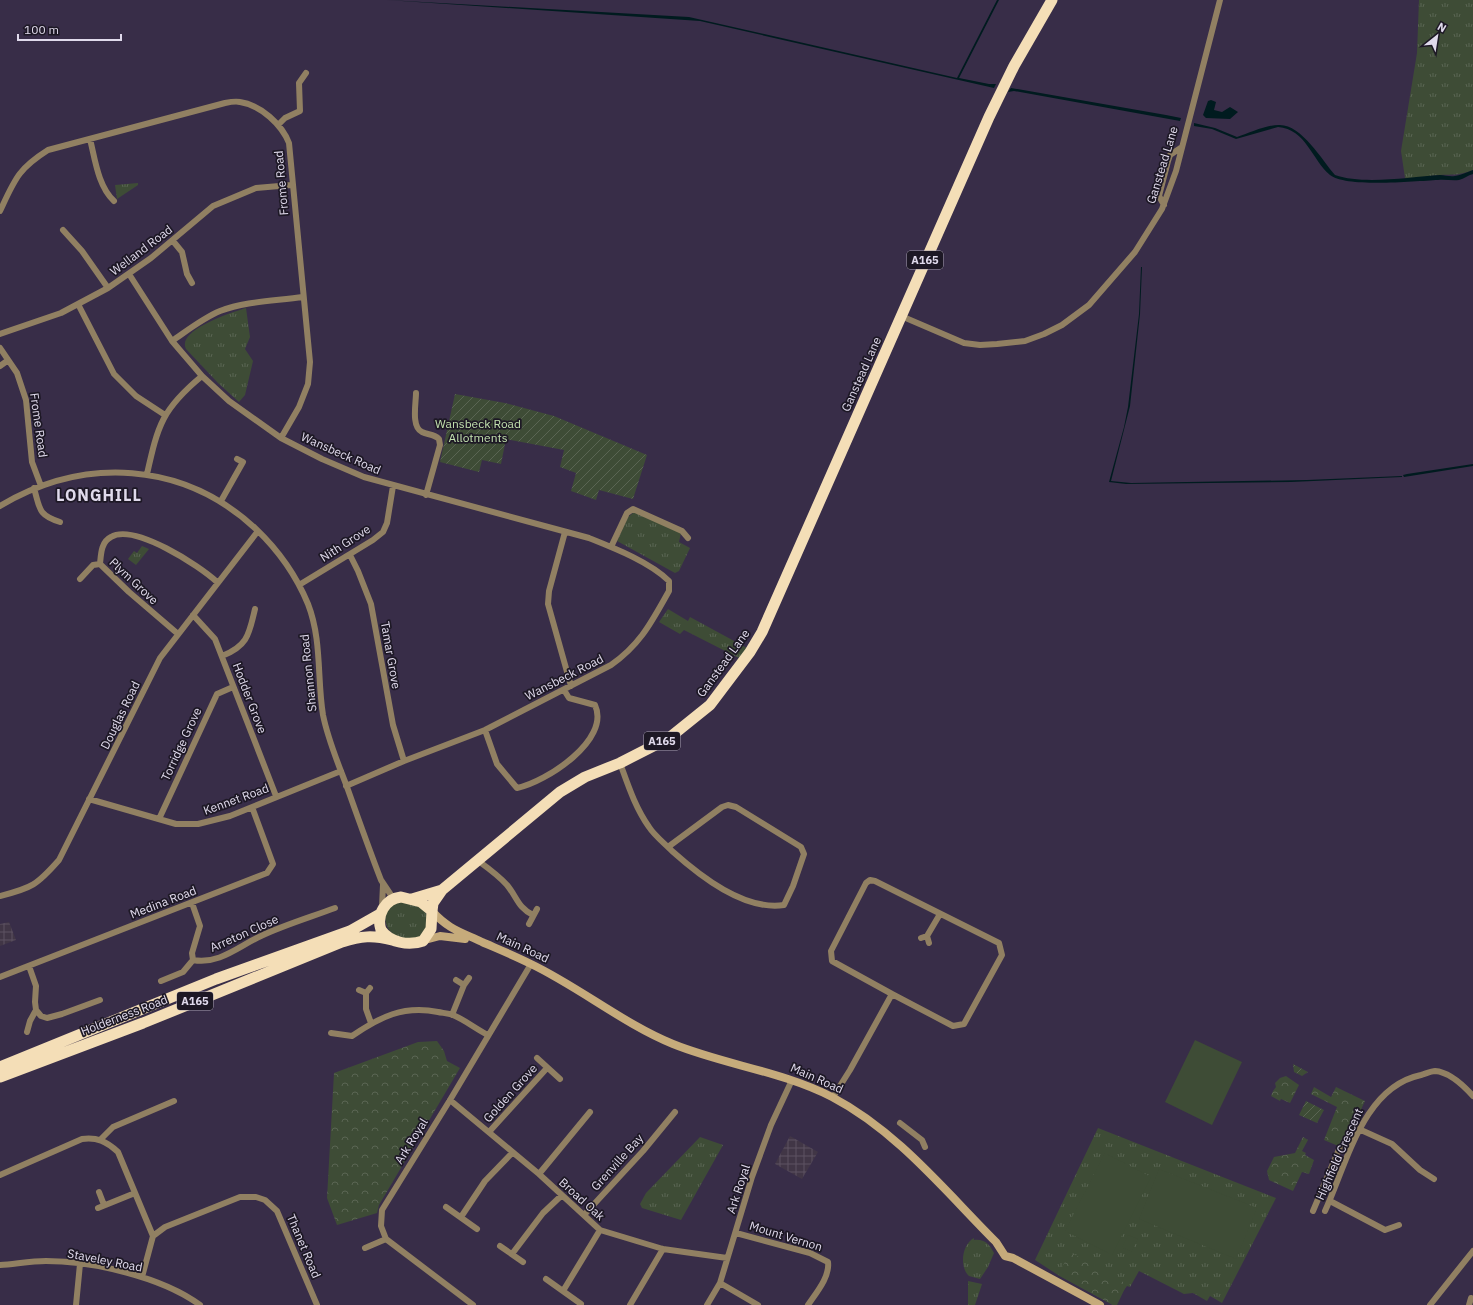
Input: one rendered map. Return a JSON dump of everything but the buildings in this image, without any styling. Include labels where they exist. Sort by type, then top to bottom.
[{"type":"highway","name":"Ganstead Lane","points":[[432,911],[433,903],[442,890],[560,792],[585,777],[620,763],[669,738],[710,705],[750,652],[762,632],[989,117],[1014,66],[1052,0]]},
{"type":"highway","name":"Ganstead Lane","points":[[406,898],[442,890]]},
{"type":"highway","points":[[406,898],[423,903],[432,911]]},
{"type":"highway","name":"A165","points":[[380,913],[389,902],[406,898]]},
{"type":"highway","name":"A165","points":[[392,940],[414,944],[424,940],[432,925],[432,911]]},
{"type":"highway","points":[[380,913],[381,930],[392,940]]},
{"type":"highway","name":"Holderness Road","points":[[0,1067],[216,979],[350,931],[380,913]]},
{"type":"highway","name":"Holderness Road","points":[[0,1077],[143,1023],[342,942],[365,936],[377,936],[392,940]]},
{"type":"main road","name":"Main Road","points":[[432,911],[449,927],[531,964],[671,1043],[792,1080],[833,1098],[864,1117],[903,1148],[996,1242],[1005,1256],[1013,1258],[1100,1305]]},
{"type":"main road","name":"Main Road","points":[[424,940],[444,936],[480,940]]},
{"type":"street","name":"Ganstead Lane","points":[[901,316],[964,343],[997,344],[1025,341],[1044,334],[1062,325],[1089,305],[1112,281],[1136,252],[1155,224],[1164,206],[1182,148],[1220,0]]},
{"type":"street","points":[[278,125],[285,118],[300,111],[299,83],[306,73]]},
{"type":"street","name":"Frome Road","points":[[0,209],[20,171],[30,161],[48,150],[225,103],[241,102],[255,108],[278,125],[285,132],[289,143],[291,184],[310,362],[308,384],[299,407],[281,438]]},
{"type":"street","points":[[90,139],[102,185],[107,194],[114,201]]},
{"type":"street","points":[[1164,206],[1160,196],[1168,161],[1174,152],[1182,148]]},
{"type":"street","name":"Welland Road","points":[[0,334],[61,313],[108,288],[173,241],[213,206],[256,188],[291,184]]},
{"type":"street","points":[[63,230],[82,251],[108,288]]},
{"type":"street","points":[[173,241],[182,252],[187,274],[192,283]]},
{"type":"street","name":"Wansbeck Road","points":[[129,274],[172,341],[202,376],[229,401],[281,438],[322,459],[364,477],[589,538],[611,547],[662,574],[669,581],[669,591],[640,639],[628,653],[611,665],[485,730],[404,761],[346,786]]},
{"type":"street","points":[[172,341],[199,322],[219,312],[236,306],[303,297]]},
{"type":"street","points":[[78,304],[114,374],[136,396],[165,415]]},
{"type":"street","name":"Frome Road","points":[[0,348],[7,361],[17,373],[26,400],[32,462],[38,487],[41,511],[47,518],[60,522]]},
{"type":"street","points":[[0,366],[7,361]]},
{"type":"street","points":[[147,474],[159,427],[165,415],[183,391],[202,376]]},
{"type":"street","points":[[416,393],[416,422],[418,429],[422,432],[436,436],[439,439],[440,445],[426,495]]},
{"type":"street","points":[[221,501],[243,462],[236,459]]},
{"type":"street","name":"Shannon Road","points":[[0,506],[38,487],[71,477],[104,472],[147,474],[192,486],[221,501],[242,516],[276,550],[299,585],[308,605],[315,629],[319,656],[323,715],[331,746],[383,885],[380,913]]},
{"type":"street","name":"Nith Grove","points":[[299,585],[350,555],[383,532],[387,523],[393,486]]},
{"type":"street","points":[[611,547],[627,513],[633,509],[682,531],[688,538]]},
{"type":"street","name":"Douglas Road","points":[[0,896],[26,889],[41,880],[58,860],[160,658],[217,582],[258,531]]},
{"type":"street","points":[[565,532],[549,591],[548,604],[571,686]]},
{"type":"street","name":"Plym Grove","points":[[178,634],[129,592],[100,564],[101,549],[106,541],[112,536],[132,535],[175,552],[192,562],[217,582]]},
{"type":"street","name":"Tamar Grove","points":[[350,555],[371,604],[393,725],[404,761]]},
{"type":"street","points":[[80,579],[93,565],[100,564]]},
{"type":"street","points":[[222,656],[235,651],[245,642],[255,609]]},
{"type":"street","name":"Hodder Grove","points":[[193,615],[216,639],[233,687],[276,796]]},
{"type":"street","name":"Torridge Grove","points":[[159,819],[217,694],[233,687]]},
{"type":"street","points":[[485,730],[496,764],[517,788],[526,786],[565,764],[589,743],[593,736],[598,712],[595,705],[569,698],[564,690]]},
{"type":"street","points":[[620,763],[635,804],[650,828],[668,847],[696,872],[732,895],[772,907],[784,905],[793,886],[804,854],[801,847],[736,808],[728,805],[722,807],[668,847]]},
{"type":"street","name":"Kennet Road","points":[[89,799],[176,824],[198,824],[230,816],[276,796],[341,771]]},
{"type":"street","name":"Medina Road","points":[[0,977],[267,873],[273,864],[252,807]]},
{"type":"street","points":[[477,860],[499,876],[508,886],[524,911],[533,915]]},
{"type":"street","points":[[870,880],[875,881],[999,942],[1002,954],[964,1024],[953,1026],[892,994],[832,961],[831,951],[866,883],[870,880]]},
{"type":"street","points":[[383,885],[394,897],[406,898]]},
{"type":"street","name":"Arreton Close","points":[[192,903],[200,926],[192,953],[193,960],[203,962],[236,951],[262,935],[327,914],[335,908]]},
{"type":"street","points":[[529,924],[537,909]]},
{"type":"street","points":[[926,939],[940,914]]},
{"type":"street","points":[[161,981],[183,972],[193,960]]},
{"type":"street","name":"Ark Royal","points":[[386,1239],[381,1226],[382,1210],[531,964]]},
{"type":"street","points":[[29,966],[36,986],[34,1002],[36,1010],[41,1016],[47,1018],[97,1003]]},
{"type":"street","points":[[452,1015],[464,985],[469,978]]},
{"type":"street","points":[[456,980],[464,985]]},
{"type":"street","points":[[359,990],[368,990],[366,1009],[371,1023]]},
{"type":"street","points":[[833,1098],[892,994]]},
{"type":"street","points":[[27,1032],[30,1020],[36,1010]]},
{"type":"street","points":[[331,1033],[352,1036],[371,1023],[389,1014],[411,1010],[432,1011],[452,1015],[488,1035]]},
{"type":"street","name":"Golden Grove","points":[[537,1058],[546,1068],[560,1079]]},
{"type":"street","name":"Golden Grove","points":[[489,1132],[546,1068]]},
{"type":"street","name":"Highfield Crescent","points":[[1325,1210],[1369,1111],[1395,1084],[1413,1076],[1436,1071],[1454,1079],[1473,1096]]},
{"type":"street","name":"Ark Royal","points":[[707,1305],[720,1283],[736,1232],[744,1200],[771,1125],[792,1080]]},
{"type":"street","name":"Broad Oak","points":[[450,1100],[539,1174],[561,1196],[600,1230],[663,1249],[727,1258]]},
{"type":"street","points":[[101,1139],[113,1127],[174,1101]]},
{"type":"street","points":[[539,1174],[590,1112]]},
{"type":"street","name":"Grenville Bay","points":[[584,1215],[675,1112]]},
{"type":"street","points":[[579,1114],[585,1119]]},
{"type":"street","points":[[661,1117],[667,1122]]},
{"type":"street","points":[[900,1123],[922,1140],[925,1147]]},
{"type":"street","points":[[1361,1130],[1392,1144],[1431,1177],[1425,1182]]},
{"type":"street","points":[[0,1175],[82,1139],[101,1139],[110,1145],[118,1152],[153,1236],[142,1277]]},
{"type":"street","points":[[1313,1211],[1340,1147]]},
{"type":"street","points":[[461,1217],[486,1181],[512,1153]]},
{"type":"street","points":[[99,1192],[101,1206],[135,1193]]},
{"type":"street","points":[[512,1254],[543,1213],[561,1196]]},
{"type":"street","name":"Thanet Road","points":[[153,1236],[164,1227],[240,1197],[256,1197],[265,1200],[276,1211],[317,1305]]},
{"type":"street","points":[[1330,1201],[1385,1233],[1399,1226]]},
{"type":"street","points":[[446,1206],[477,1229]]},
{"type":"street","points":[[563,1291],[600,1230]]},
{"type":"street","name":"Mount Vernon","points":[[736,1232],[810,1253],[828,1262],[829,1269],[827,1275],[808,1305]]},
{"type":"street","points":[[365,1248],[386,1239],[473,1305]]},
{"type":"street","points":[[500,1246],[523,1262]]},
{"type":"street","points":[[630,1305],[663,1249]]},
{"type":"street","points":[[1430,1305],[1473,1251]]},
{"type":"street","name":"Staveley Road","points":[[0,1265],[46,1261],[80,1264],[108,1269],[142,1277],[165,1285],[188,1296],[200,1305]]},
{"type":"street","points":[[76,1305],[80,1264]]},
{"type":"street","points":[[546,1279],[580,1304]]},
{"type":"street","points":[[720,1283],[758,1305]]},
{"type":"street","points":[[1469,1305],[1471,1298]]},
{"type":"shaded area","points":[[387,0],[689,17],[957,78],[997,0],[999,0],[959,78],[996,84],[994,88],[700,21]]},
{"type":"shaded area","points":[[1011,88],[1181,118],[1180,121],[1014,91],[1008,92]]},
{"type":"shaded area","points":[[1211,100],[1216,102],[1214,110],[1222,112],[1230,107],[1238,112],[1230,119],[1206,118],[1203,115],[1208,101]]},
{"type":"shaded area","points":[[1194,123],[1215,128],[1237,137],[1268,126],[1287,126],[1303,136],[1335,175],[1346,178],[1373,180],[1440,175],[1453,176],[1473,170],[1473,174],[1456,180],[1382,183],[1365,183],[1338,179],[1330,175],[1324,169],[1302,139],[1288,129],[1278,127],[1236,139],[1212,129],[1194,126]]},
{"type":"shaded area","points":[[1141,267],[1140,314],[1130,406],[1111,481],[1131,483],[1402,477],[1291,482],[1126,484],[1109,482],[1128,407],[1139,314]]},
{"type":"shaded area","points":[[1473,464],[1473,466],[1404,477],[1403,475],[1407,474]]},
{"type":"shaded area","points":[[9,922],[16,940],[0,946],[0,924]]},
{"type":"shaded area","points":[[790,1136],[818,1152],[802,1179],[775,1164]]},
{"type":"green space","points":[[1419,0],[1473,0],[1473,170],[1456,174],[1405,178],[1401,151],[1417,53]]},
{"type":"green space","points":[[138,183],[138,185],[117,199],[115,185]]},
{"type":"green space","points":[[246,308],[250,337],[245,349],[253,361],[245,395],[239,402],[218,383],[186,349],[185,342],[189,335],[207,323]]},
{"type":"green space","name":"Wansbeck Road Allotments","points":[[455,394],[505,403],[554,416],[647,455],[633,499],[599,490],[596,500],[571,491],[576,473],[560,467],[564,450],[506,439],[501,464],[482,460],[479,472],[440,462]]},
{"type":"green space","points":[[633,513],[637,513],[681,533],[679,542],[690,548],[679,571],[675,573],[617,541],[628,517]]},
{"type":"green space","points":[[142,546],[149,549],[136,565],[128,559],[134,551],[137,553]]},
{"type":"green space","points":[[668,609],[688,621],[690,617],[747,648],[739,658],[684,630],[680,634],[659,622]]},
{"type":"green space","points":[[406,902],[422,908],[427,914],[430,922],[419,938],[400,938],[391,932],[386,922],[386,912],[389,908],[395,903]]},
{"type":"green space","points":[[1195,1040],[1242,1062],[1212,1125],[1165,1102]]},
{"type":"green space","points":[[437,1041],[444,1051],[447,1061],[460,1068],[379,1205],[377,1213],[337,1225],[327,1198],[334,1073],[418,1042]]},
{"type":"green space","points":[[1293,1064],[1308,1072],[1302,1076],[1294,1072]]},
{"type":"green space","points":[[1286,1076],[1299,1085],[1290,1103],[1281,1099],[1280,1101],[1271,1096],[1276,1087],[1275,1083],[1280,1078]]},
{"type":"green space","points":[[1314,1087],[1331,1097],[1336,1087],[1365,1101],[1343,1148],[1324,1140],[1337,1107],[1311,1094]]},
{"type":"green space","points":[[1306,1101],[1324,1110],[1317,1123],[1299,1115]]},
{"type":"green space","points":[[1098,1128],[1276,1198],[1222,1303],[1210,1296],[1207,1301],[1193,1293],[1184,1294],[1139,1271],[1130,1287],[1127,1286],[1113,1305],[1058,1275],[1035,1260]]},
{"type":"green space","points":[[700,1137],[723,1145],[681,1220],[642,1208],[640,1204],[646,1193]]},
{"type":"green space","points":[[1303,1137],[1308,1140],[1302,1151],[1306,1153],[1305,1155],[1314,1160],[1309,1174],[1302,1172],[1293,1191],[1269,1180],[1267,1171],[1274,1157],[1295,1153]]},
{"type":"green space","points":[[1105,1153],[1151,1177],[1112,1255],[1065,1231]]},
{"type":"green space","points":[[1159,1169],[1257,1208],[1236,1259],[1139,1219]]},
{"type":"green space","points":[[1128,1235],[1138,1239],[1131,1252],[1122,1247]]},
{"type":"green space","points":[[974,1238],[974,1240],[984,1241],[994,1253],[988,1267],[980,1279],[969,1276],[963,1262],[963,1256],[967,1245]]},
{"type":"green space","points":[[1070,1252],[1127,1284],[1117,1305],[1113,1305],[1058,1275]]},
{"type":"green space","points":[[968,1281],[982,1284],[975,1305],[968,1305]]},
{"type":"district","name":"LONGHILL","points":[[99,495]]}]
